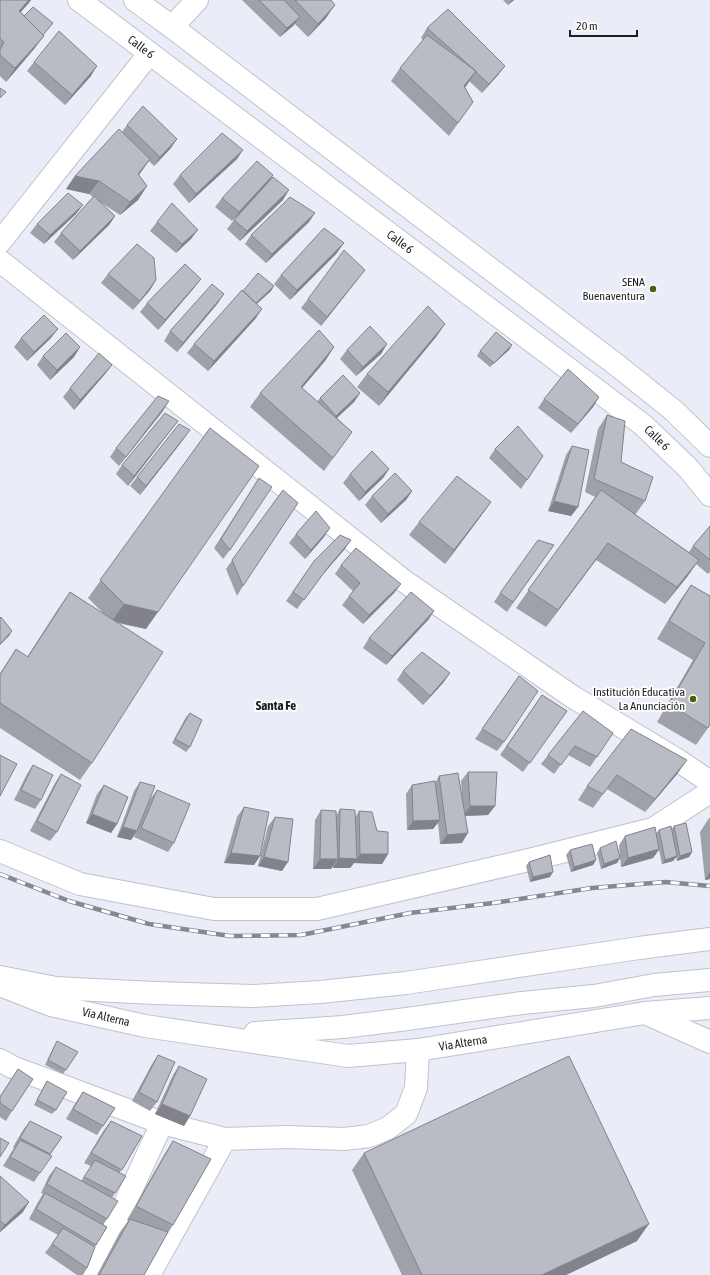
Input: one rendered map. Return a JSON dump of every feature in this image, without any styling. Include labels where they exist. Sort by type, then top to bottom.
[{"type":"main road","name":"Calle 6","points":[[79,0],[643,425],[688,468],[710,495]]},
{"type":"main road","points":[[135,0],[618,366],[673,410],[710,446]]},
{"type":"main road","points":[[172,27],[197,0]]},
{"type":"main road","points":[[0,242],[149,54]]},
{"type":"main road","points":[[0,261],[404,581],[573,697],[679,761],[710,782]]},
{"type":"main road","points":[[0,851],[80,884],[214,909],[317,909],[533,860],[653,829],[710,792]]},
{"type":"main road","points":[[0,977],[56,988],[253,996],[320,992],[406,983],[639,948],[710,939]]},
{"type":"main road","name":"Via Alterna","points":[[216,1036],[343,1027],[522,1003],[594,996],[654,985],[710,980]]},
{"type":"main road","name":"Via Alterna","points":[[0,985],[51,1005],[145,1026],[348,1056],[418,1050],[645,1013],[710,1008]]},
{"type":"main road","points":[[645,1013],[710,1042]]},
{"type":"main road","points":[[0,1060],[12,1067],[162,1123],[225,1139],[287,1137],[344,1139],[369,1136],[388,1128],[406,1114],[416,1088],[418,1050]]},
{"type":"main road","points":[[92,1275],[162,1123]]},
{"type":"main road","points":[[149,1275],[225,1139]]},
{"type":"building","points":[[0,0],[29,0],[19,11],[44,36],[15,68],[0,55],[0,50],[4,42],[0,39]]},
{"type":"building","points":[[259,0],[284,0],[300,17],[287,28]]},
{"type":"building","points":[[295,0],[331,0],[335,5],[318,24]]},
{"type":"building","points":[[33,7],[53,23],[43,35],[24,16]]},
{"type":"building","points":[[448,9],[505,66],[489,84],[427,28]]},
{"type":"building","points":[[59,31],[97,66],[72,95],[34,62]]},
{"type":"building","points":[[427,35],[476,71],[464,86],[473,102],[458,123],[400,68]]},
{"type":"building","points":[[0,88],[6,92],[0,98]]},
{"type":"building","points":[[143,106],[177,139],[160,157],[127,125]]},
{"type":"building","points":[[119,129],[150,159],[138,174],[147,186],[130,202],[99,181],[75,176]]},
{"type":"building","points":[[222,133],[243,150],[196,194],[180,175]]},
{"type":"building","points":[[257,161],[273,175],[239,212],[222,198]]},
{"type":"building","points":[[273,177],[289,190],[247,231],[234,220]]},
{"type":"building","points":[[68,193],[83,205],[50,235],[37,224]]},
{"type":"building","points":[[94,196],[115,216],[80,251],[61,233]]},
{"type":"building","points":[[290,197],[315,213],[272,254],[251,235]]},
{"type":"building","points":[[172,203],[198,230],[182,244],[157,222]]},
{"type":"building","points":[[324,228],[344,243],[297,290],[281,275]]},
{"type":"building","points":[[137,244],[154,258],[156,280],[140,301],[108,274]]},
{"type":"building","points":[[344,250],[365,270],[327,317],[308,299]]},
{"type":"building","points":[[185,264],[201,279],[165,320],[147,303]]},
{"type":"building","points":[[258,273],[274,286],[256,303],[243,291]]},
{"type":"building","points":[[212,284],[224,294],[183,343],[170,331]]},
{"type":"building","points":[[242,290],[262,309],[214,361],[194,344]]},
{"type":"building","points":[[428,306],[445,324],[388,392],[367,374]]},
{"type":"building","points":[[44,315],[58,329],[34,352],[21,338]]},
{"type":"building","points":[[370,326],[387,344],[363,367],[347,350]]},
{"type":"building","points":[[319,330],[334,347],[301,387],[352,432],[333,458],[260,393]]},
{"type":"building","points":[[496,332],[512,345],[494,363],[480,351]]},
{"type":"building","points":[[66,333],[80,347],[57,370],[43,356]]},
{"type":"building","points":[[99,353],[112,365],[80,400],[70,388]]},
{"type":"building","points":[[568,369],[599,397],[578,424],[544,399]]},
{"type":"building","points":[[343,375],[360,393],[336,416],[320,398]]},
{"type":"building","points":[[158,396],[169,401],[126,457],[116,448]]},
{"type":"building","points":[[165,413],[178,421],[134,476],[122,465]]},
{"type":"building","points":[[607,415],[625,421],[621,462],[653,477],[645,501],[594,479]]},
{"type":"building","points":[[179,424],[190,430],[146,486],[137,477]]},
{"type":"building","points":[[518,426],[543,456],[527,480],[495,449]]},
{"type":"building","points":[[210,428],[259,466],[158,612],[124,604],[100,580]]},
{"type":"building","points":[[572,446],[589,450],[578,507],[554,501]]},
{"type":"building","points":[[372,451],[389,469],[365,492],[350,474]]},
{"type":"building","points":[[395,473],[412,491],[388,514],[372,496]]},
{"type":"building","points":[[457,476],[491,502],[454,550],[419,522]]},
{"type":"building","points":[[259,478],[272,487],[230,550],[221,539]]},
{"type":"building","points":[[283,490],[298,503],[243,586],[232,560]]},
{"type":"building","points":[[601,490],[699,560],[677,587],[608,543],[558,610],[528,590]]},
{"type":"building","points":[[316,511],[330,528],[311,550],[296,534]]},
{"type":"building","points":[[710,526],[710,560],[693,546]]},
{"type":"building","points":[[340,535],[351,540],[304,600],[293,592],[314,561]]},
{"type":"building","points":[[538,540],[554,545],[513,602],[500,593]]},
{"type":"building","points":[[356,548],[401,584],[369,615],[349,596],[360,583],[341,565]]},
{"type":"building","points":[[691,585],[710,596],[710,724],[708,728],[669,704],[705,643],[669,621]]},
{"type":"building","points":[[70,592],[163,652],[92,763],[0,703],[0,675],[16,649],[28,657]]},
{"type":"building","points":[[411,592],[434,611],[392,656],[369,638]]},
{"type":"building","points":[[1,617],[12,631],[0,644],[0,618]]},
{"type":"building","points":[[422,652],[450,673],[430,696],[403,671]]},
{"type":"building","points":[[519,676],[538,691],[504,742],[482,729]]},
{"type":"building","points":[[542,695],[567,711],[530,763],[507,746]]},
{"type":"building","points":[[583,711],[613,733],[597,757],[575,746],[561,765],[548,755]]},
{"type":"building","points":[[190,713],[202,720],[190,747],[175,739]]},
{"type":"building","points":[[631,729],[687,760],[655,799],[617,775],[603,794],[587,786]]},
{"type":"building","points":[[0,755],[17,764],[0,796]]},
{"type":"building","points":[[33,765],[53,775],[41,800],[21,790]]},
{"type":"building","points":[[468,772],[497,772],[495,806],[470,806]]},
{"type":"building","points":[[458,773],[468,833],[447,835],[439,776]]},
{"type":"building","points":[[61,774],[81,785],[57,832],[37,821]]},
{"type":"building","points":[[435,781],[440,820],[413,821],[412,785]]},
{"type":"building","points":[[140,782],[155,786],[137,831],[123,827]]},
{"type":"building","points":[[104,785],[128,797],[117,824],[92,814]]},
{"type":"building","points":[[157,790],[190,804],[174,843],[141,828]]},
{"type":"building","points":[[244,807],[269,812],[260,856],[231,853]]},
{"type":"building","points":[[340,809],[355,810],[357,859],[339,858]]},
{"type":"building","points":[[321,810],[336,811],[338,859],[320,859]]},
{"type":"building","points":[[359,811],[372,812],[377,831],[388,832],[388,854],[360,854]]},
{"type":"building","points":[[275,817],[293,819],[288,862],[264,857]]},
{"type":"building","points":[[686,823],[692,852],[680,856],[674,826]]},
{"type":"building","points":[[671,826],[677,856],[665,860],[659,830]]},
{"type":"building","points":[[655,827],[659,849],[628,858],[625,836]]},
{"type":"building","points":[[616,841],[620,858],[604,864],[600,848]]},
{"type":"building","points":[[592,844],[596,860],[574,867],[570,850]]},
{"type":"building","points":[[550,855],[553,872],[533,877],[529,862]]},
{"type":"building","points":[[57,1041],[78,1052],[66,1070],[48,1060]]},
{"type":"building","points":[[158,1055],[175,1062],[157,1102],[139,1092]]},
{"type":"building","points":[[569,1056],[649,1224],[542,1275],[422,1275],[364,1153]]},
{"type":"building","points":[[179,1066],[207,1079],[190,1116],[162,1104]]},
{"type":"building","points":[[18,1069],[33,1079],[12,1111],[0,1103],[0,1097]]},
{"type":"building","points":[[47,1081],[67,1092],[56,1110],[37,1100]]},
{"type":"building","points":[[83,1092],[115,1108],[103,1126],[73,1109]]},
{"type":"building","points":[[30,1121],[62,1137],[50,1154],[20,1138]]},
{"type":"building","points":[[111,1121],[142,1136],[122,1170],[91,1153]]},
{"type":"building","points":[[0,1138],[9,1143],[0,1157]]},
{"type":"building","points":[[20,1140],[52,1156],[40,1173],[10,1157]]},
{"type":"building","points":[[173,1141],[211,1159],[173,1225],[136,1206]]},
{"type":"building","points":[[95,1160],[126,1176],[115,1193],[84,1177]]},
{"type":"building","points":[[56,1167],[118,1201],[107,1219],[47,1184]]},
{"type":"building","points":[[0,1176],[29,1202],[5,1225],[0,1221]]},
{"type":"building","points":[[45,1193],[107,1227],[96,1245],[36,1209]]},
{"type":"building","points":[[130,1219],[168,1232],[144,1275],[99,1275]]},
{"type":"building","points":[[63,1228],[95,1247],[87,1268],[52,1244]]},
{"type":"railway","points":[[0,874],[69,901],[149,924],[230,936],[301,935],[410,913],[493,903],[592,888],[665,882],[710,886]]},
{"type":"place","name":"SENA Buenaventura","points":[[653,289]]},
{"type":"place","name":"Institución Educativa La Anunciación","points":[[693,699]]},
{"type":"district","name":"Santa Fe","points":[[276,705]]}]
